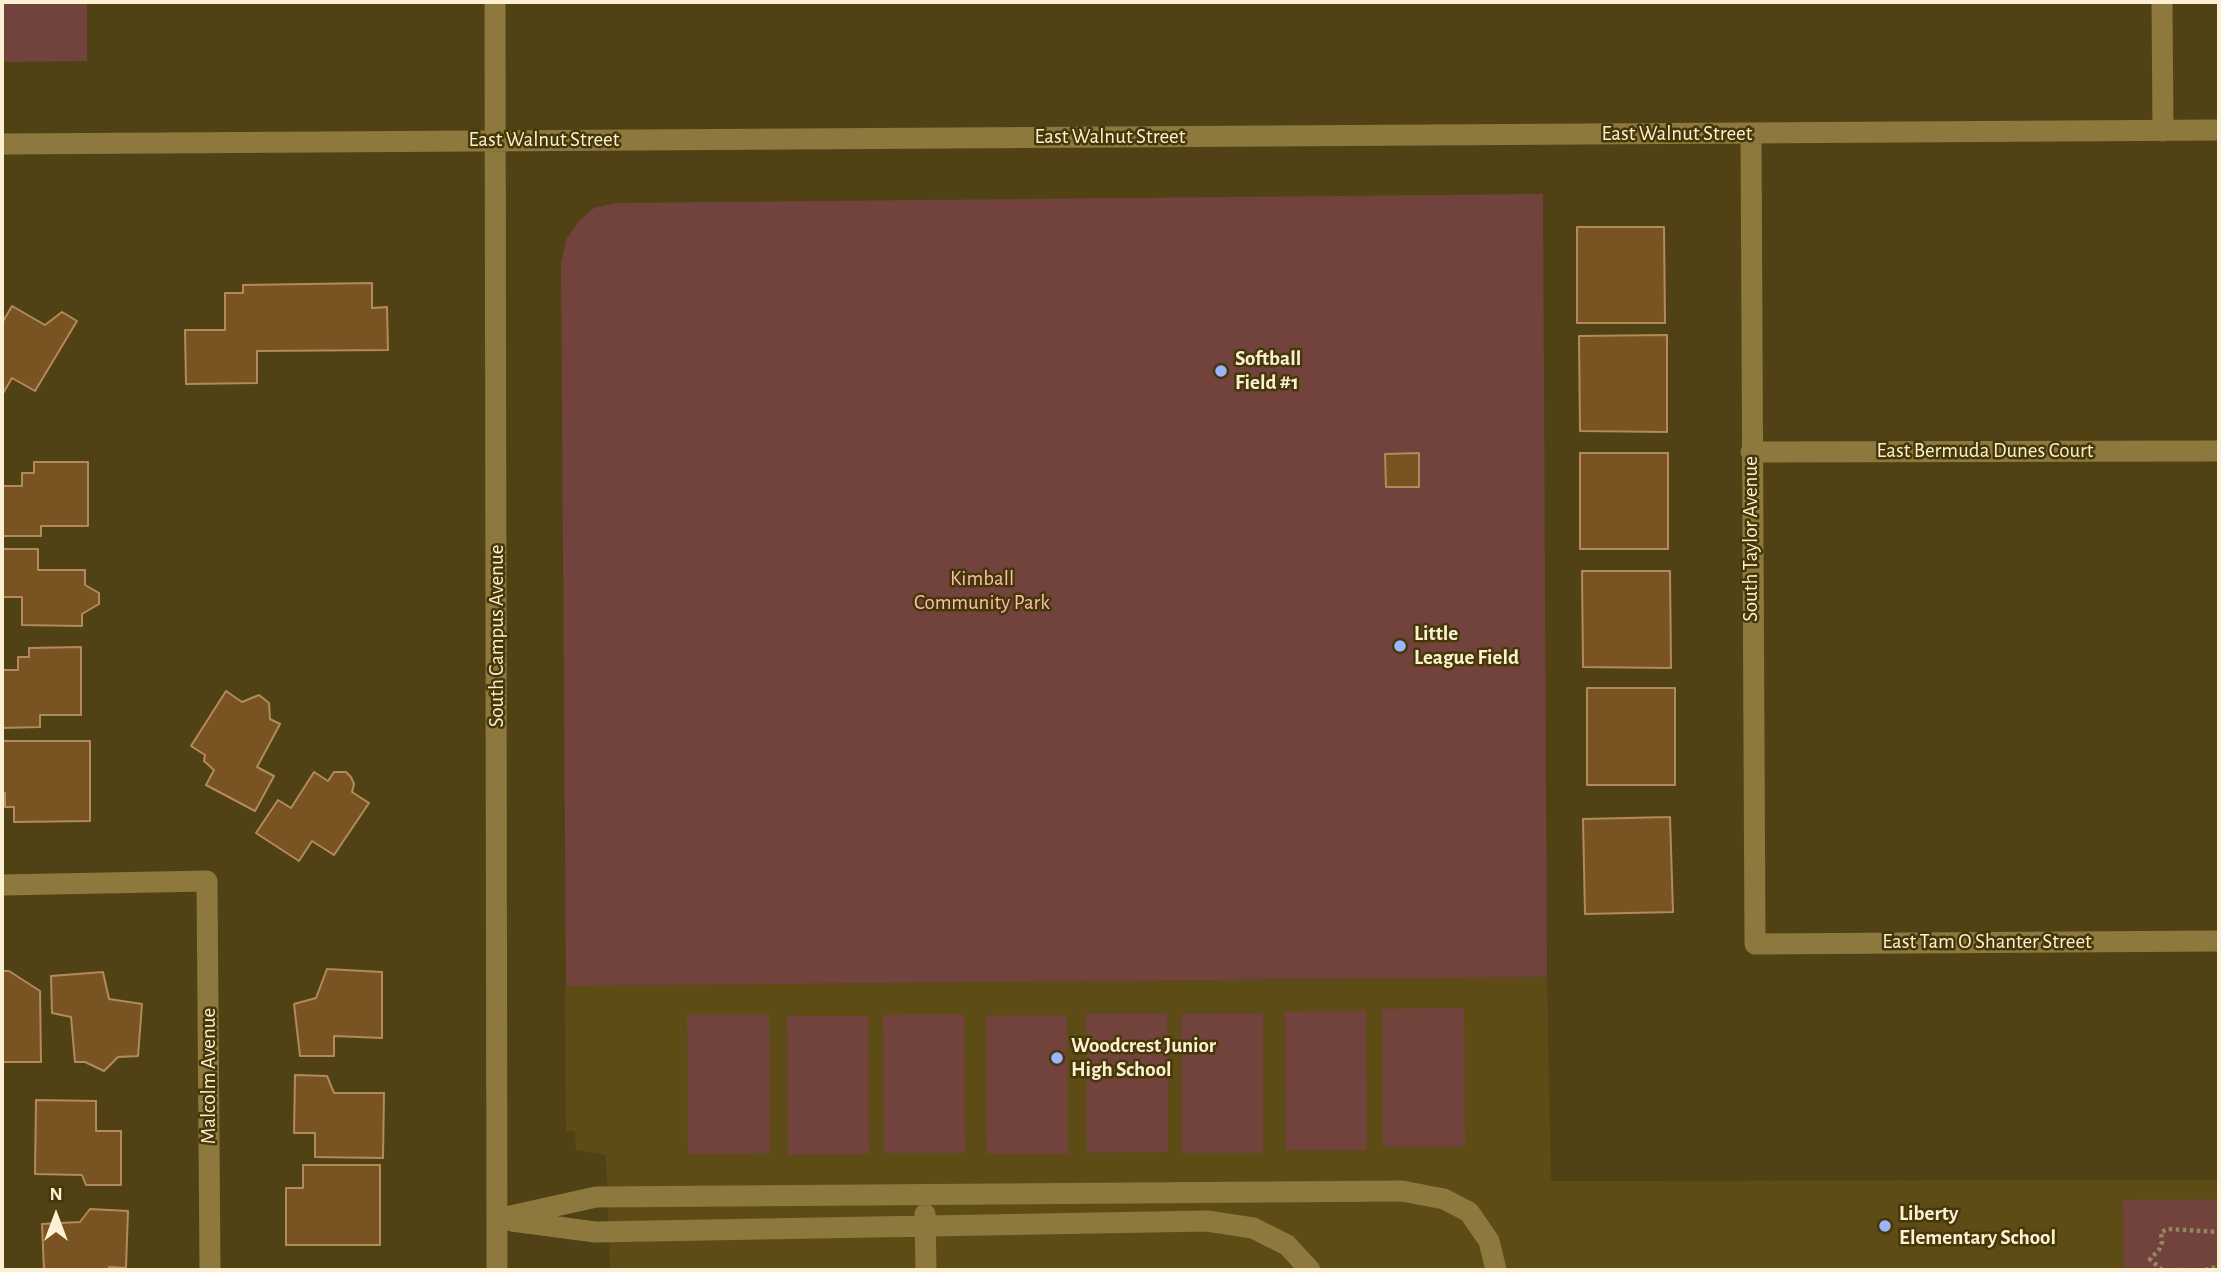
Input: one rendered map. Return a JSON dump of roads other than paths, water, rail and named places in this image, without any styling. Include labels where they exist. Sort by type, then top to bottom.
[{"type":"street","name":"South Campus Avenue","points":[[495,2],[497,1270]]},
{"type":"street","points":[[2162,2],[2163,131]]},
{"type":"street","name":"East Walnut Street","points":[[2,144],[2219,131]]},
{"type":"street","name":"South Taylor Avenue","points":[[1751,133],[1755,944]]},
{"type":"street","name":"East Bermuda Dunes Court","points":[[1751,452],[2219,451]]},
{"type":"street","name":"Malcolm Avenue","points":[[2,885],[207,881],[210,1270]]},
{"type":"street","name":"East Tam O Shanter Street","points":[[1755,944],[2219,941]]},
{"type":"street","points":[[496,1219],[596,1197],[1402,1191],[1444,1199],[1469,1212],[1489,1241],[1496,1270]]},
{"type":"street","points":[[924,1194],[926,1270]]},
{"type":"street","points":[[496,1219],[595,1232],[1207,1221],[1253,1228],[1287,1245],[1310,1270]]},
{"type":"place","name":"Softball Field #1","points":[[1221,371]]},
{"type":"place","name":"Little League Field","points":[[1400,646]]},
{"type":"place","name":"Woodcrest Junior High School","points":[[1057,1058]]},
{"type":"place","name":"Liberty Elementary School","points":[[1885,1226]]},
{"type":"park label","name":"Kimball Community Park","points":[[982,591]]}]
